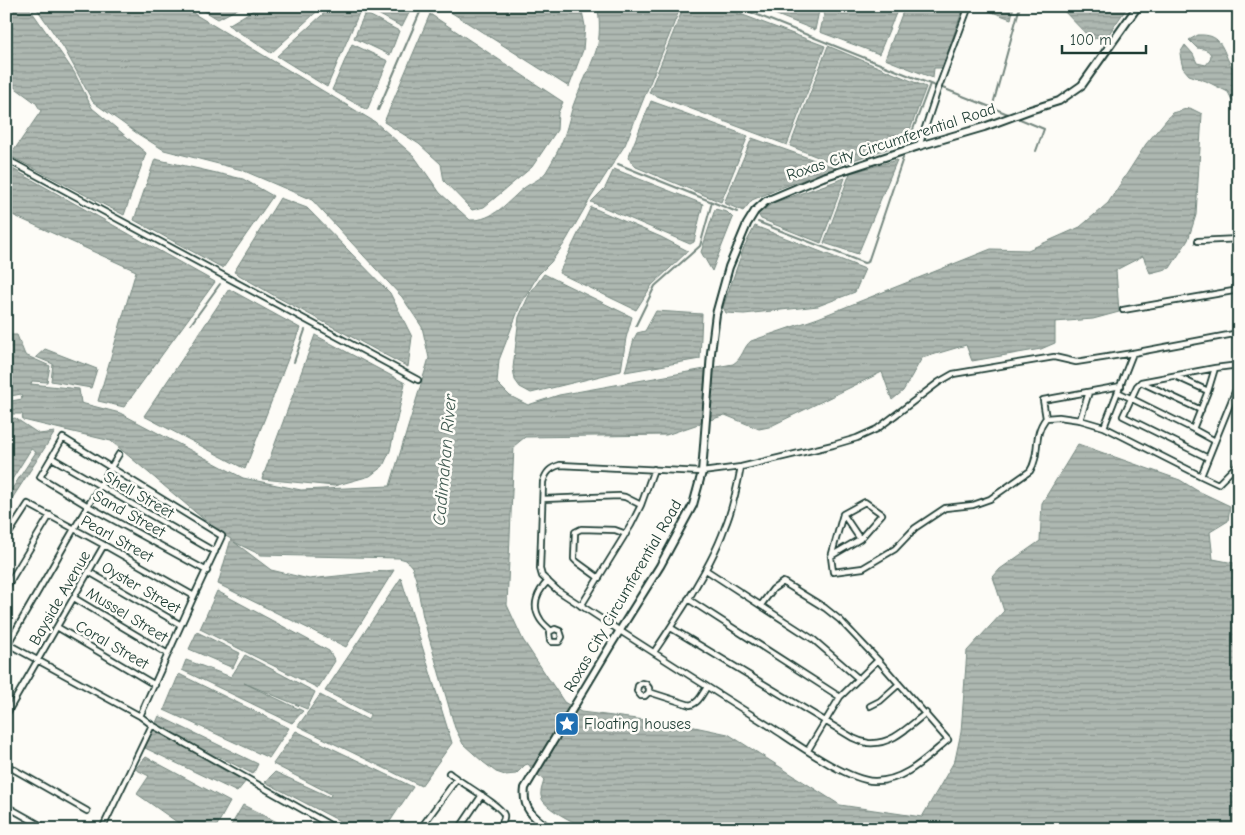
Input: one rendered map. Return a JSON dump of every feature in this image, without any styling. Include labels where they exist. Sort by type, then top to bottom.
[{"type":"main road","name":"Roxas City Circumferential Road","points":[[550,829],[528,809],[524,798],[525,788],[660,566],[693,506],[702,472],[711,353],[716,314],[729,267],[754,211],[766,201],[815,180],[984,127],[1059,101],[1082,85],[1138,6]]},
{"type":"street","points":[[919,146],[969,6]]},
{"type":"street","points":[[6,159],[418,380]]},
{"type":"street","points":[[1198,241],[1239,239]]},
{"type":"street","points":[[1123,310],[1239,290]]},
{"type":"street","points":[[760,605],[773,588],[783,582],[825,608],[840,620],[878,660],[948,740],[913,769],[899,777],[874,781],[859,778],[838,769],[557,590],[542,576],[540,569],[543,482],[545,476],[549,470],[560,465],[654,468],[702,472],[741,467],[833,445],[877,429],[938,382],[953,374],[1054,356],[1076,362],[1239,333]]},
{"type":"street","points":[[1104,427],[1133,353]]},
{"type":"street","points":[[1208,458],[1124,416],[1137,386],[1141,382],[1239,365]]},
{"type":"street","points":[[1193,429],[1215,368]]},
{"type":"street","points":[[1175,376],[1208,391]]},
{"type":"street","points":[[1141,382],[1201,410]]},
{"type":"street","points":[[1201,476],[1239,382]]},
{"type":"street","points":[[1046,418],[1043,400],[1121,386]]},
{"type":"street","points":[[1080,420],[1089,392]]},
{"type":"street","points":[[1118,392],[1215,441]]},
{"type":"street","points":[[831,557],[860,539],[882,514],[865,502],[842,514],[831,557],[833,572],[862,568],[895,549],[915,528],[945,508],[973,504],[990,498],[1030,471],[1034,464],[1040,425],[1046,418],[1059,417],[1080,420],[1104,427],[1218,484],[1239,463]]},
{"type":"street","points":[[52,458],[63,438],[222,536],[140,716]]},
{"type":"street","points":[[119,454],[7,644],[140,716],[152,725],[337,829]]},
{"type":"street","name":"Sand Street","points":[[52,458],[40,477],[88,506],[207,571]]},
{"type":"street","name":"Shell Street","points":[[52,458],[215,552]]},
{"type":"street","points":[[654,652],[671,628],[706,570],[726,527],[734,502],[741,467]]},
{"type":"street","points":[[582,606],[626,534],[641,504],[654,468]]},
{"type":"street","points":[[543,499],[618,496],[641,504]]},
{"type":"street","name":"Pearl Street","points":[[6,538],[28,504],[194,596]]},
{"type":"street","points":[[842,514],[860,539]]},
{"type":"street","points":[[6,588],[50,515]]},
{"type":"street","points":[[599,578],[574,559],[576,532],[581,529],[615,530],[626,534]]},
{"type":"street","name":"Bayside Avenue","points":[[6,715],[104,545]]},
{"type":"street","points":[[706,570],[814,640],[859,679]]},
{"type":"street","name":"Oyster Street","points":[[89,572],[181,625]]},
{"type":"street","points":[[548,581],[538,593],[536,607],[540,619],[551,630]]},
{"type":"street","name":"Mussel Street","points":[[74,598],[168,654]]},
{"type":"street","points":[[688,599],[840,697]]},
{"type":"street","name":"Coral Street","points":[[57,627],[155,684]]},
{"type":"street","points":[[671,628],[853,738],[868,743],[884,742],[897,736],[926,713]]},
{"type":"street","points":[[808,750],[840,697],[878,660]]},
{"type":"street","points":[[870,706],[880,701],[899,684]]},
{"type":"street","points":[[649,692],[690,705],[697,702],[707,687]]},
{"type":"street","points":[[102,829],[152,725]]},
{"type":"street","points":[[6,765],[87,811]]},
{"type":"street","points":[[449,773],[456,780],[482,795],[502,812],[504,816],[503,821],[498,829]]},
{"type":"street","points":[[420,829],[456,780]]},
{"type":"street","points":[[459,829],[482,795]]},
{"type":"street","points":[[6,806],[47,829]]},
{"type":"water","points":[[6,6],[28,6],[74,72],[92,108],[146,153],[124,215],[10,156],[41,111],[36,103],[6,81]]},
{"type":"water","name":"Cadimahan River","points":[[35,6],[181,6],[375,122],[414,156],[440,193],[470,220],[493,214],[524,188],[541,177],[549,167],[563,139],[575,101],[598,44],[599,15],[597,6],[681,6],[625,145],[564,244],[551,262],[538,275],[520,306],[499,360],[497,383],[510,396],[528,405],[559,395],[733,364],[739,359],[751,341],[818,318],[991,249],[1028,250],[1080,227],[1108,203],[1146,144],[1172,113],[1190,108],[1202,114],[1196,215],[1188,240],[1170,268],[1150,273],[1143,256],[1116,270],[1119,312],[1093,319],[1055,322],[1055,343],[1041,349],[972,361],[966,345],[922,358],[903,391],[892,400],[882,372],[769,427],[759,429],[725,415],[666,435],[525,437],[514,446],[507,605],[523,640],[564,702],[581,712],[685,725],[728,734],[840,805],[922,817],[955,760],[961,732],[967,651],[1004,611],[993,577],[1000,569],[1040,541],[1042,503],[1078,444],[1180,480],[1230,506],[1228,521],[1210,532],[1213,559],[1239,564],[1239,829],[587,829],[547,806],[541,796],[544,780],[528,764],[516,774],[505,775],[496,772],[463,744],[455,728],[423,617],[416,579],[412,567],[406,560],[399,558],[261,555],[234,542],[271,570],[309,579],[394,570],[346,647],[218,584],[231,539],[220,533],[111,441],[23,420],[22,414],[6,414],[6,402],[22,399],[21,394],[6,397],[6,335],[17,335],[25,355],[50,366],[47,382],[32,381],[31,384],[79,389],[81,403],[120,413],[243,478],[301,490],[390,486],[429,358],[422,327],[402,297],[312,200],[242,170],[164,150],[93,102],[64,48]]},
{"type":"water","points":[[196,6],[243,6],[218,19]]},
{"type":"water","points":[[260,6],[323,6],[271,53],[228,25]]},
{"type":"water","points":[[332,6],[362,6],[327,87],[277,56]]},
{"type":"water","points":[[368,6],[412,7],[402,27],[367,8]]},
{"type":"water","points":[[441,6],[581,6],[585,26],[583,50],[569,87]]},
{"type":"water","points":[[684,6],[719,6],[825,46],[787,145],[649,93]]},
{"type":"water","points":[[754,6],[820,6],[815,30]]},
{"type":"water","points":[[826,6],[899,6],[879,54],[820,32]]},
{"type":"water","points":[[905,6],[964,6],[942,68],[934,68],[933,78],[885,59]]},
{"type":"water","points":[[976,6],[1014,6],[1011,19]]},
{"type":"water","points":[[1059,6],[1128,6],[1104,41],[1098,37],[1092,40]]},
{"type":"water","points":[[365,13],[399,31],[390,55],[354,38]]},
{"type":"water","points":[[430,14],[563,102],[558,113],[557,130],[532,167],[484,207],[472,210],[444,181],[441,164],[419,144],[384,122]]},
{"type":"water","points":[[1198,35],[1211,36],[1219,42],[1231,66],[1239,75],[1239,104],[1232,100],[1228,92],[1189,75],[1183,68],[1180,53],[1185,45],[1193,54],[1197,63],[1206,65],[1210,60],[1211,55],[1209,52],[1197,48],[1189,40]]},
{"type":"water","points":[[352,44],[388,61],[367,110],[332,90]]},
{"type":"water","points":[[828,46],[926,87],[905,143],[838,165],[790,146]]},
{"type":"water","points":[[651,101],[748,136],[721,202],[636,167],[628,158]]},
{"type":"water","points":[[752,138],[837,168],[752,200],[743,211],[724,203]]},
{"type":"water","points":[[155,159],[243,179],[273,196],[223,268],[134,220]]},
{"type":"water","points":[[897,160],[858,254],[824,243],[850,173]]},
{"type":"water","points":[[11,168],[215,282],[124,407],[98,401],[136,271],[6,212],[6,182]]},
{"type":"water","points":[[614,169],[703,204],[694,242],[690,244],[591,202],[605,188]]},
{"type":"water","points":[[845,178],[821,243],[761,219],[758,214],[773,203]]},
{"type":"water","points":[[280,198],[307,208],[390,293],[412,337],[408,367],[234,272]]},
{"type":"water","points":[[591,207],[661,237],[688,251],[652,285],[636,310],[559,273]]},
{"type":"water","points":[[715,209],[727,212],[733,218],[712,271],[701,252]]},
{"type":"water","points":[[755,226],[865,269],[855,292],[818,306],[744,314],[726,313],[723,307],[744,247]]},
{"type":"water","points":[[544,274],[632,317],[626,338],[621,371],[531,393],[520,387],[515,380],[513,368],[519,317],[530,293]]},
{"type":"water","points":[[229,289],[300,328],[245,469],[144,416]]},
{"type":"water","points":[[656,311],[702,314],[700,359],[625,372],[637,333],[645,331]]},
{"type":"water","points":[[315,335],[405,383],[390,451],[383,466],[370,476],[334,486],[262,479]]},
{"type":"water","points":[[45,349],[97,369],[91,388],[51,381],[53,364],[36,357]]},
{"type":"water","points":[[15,418],[39,434],[55,432],[6,508],[6,498],[36,452],[31,449],[6,489],[6,420]]},
{"type":"water","points":[[401,578],[452,743],[421,786],[298,726],[320,695],[368,720],[370,714],[325,691]]},
{"type":"water","points":[[217,591],[329,651],[335,661],[318,688],[200,629]]},
{"type":"water","points":[[197,632],[240,653],[233,668],[189,649]]},
{"type":"water","points":[[245,655],[315,692],[307,709],[244,683],[303,711],[292,723],[182,670],[186,660],[231,677]]},
{"type":"water","points":[[179,674],[289,728],[269,758],[164,710]]},
{"type":"water","points":[[159,716],[258,764],[253,774],[218,756],[216,766],[246,781],[237,792],[145,748]]},
{"type":"water","points":[[296,731],[413,787],[385,829],[355,829],[265,782],[275,772],[330,797],[331,794],[273,764]]},
{"type":"water","points":[[146,757],[230,802],[215,829],[187,829],[137,794],[149,776],[135,769]]},
{"type":"water","points":[[243,805],[291,829],[229,829]]},
{"type":"waterway","points":[[378,110],[421,10],[419,6]]},
{"type":"waterway","points":[[735,6],[935,86]]},
{"type":"waterway","points":[[992,108],[1020,6]]},
{"type":"waterway","points":[[908,143],[930,84]]},
{"type":"waterway","points":[[940,87],[1008,114]]},
{"type":"waterway","points":[[1020,119],[1044,129],[1036,151]]},
{"type":"waterway","points":[[758,222],[864,263],[868,262],[903,158]]},
{"type":"waterway","points":[[618,164],[737,212]]},
{"type":"waterway","points":[[636,325],[655,286],[700,246],[712,202]]},
{"type":"waterway","points":[[191,324],[220,284]]},
{"type":"waterway","points":[[294,362],[305,330]]},
{"type":"place","name":"Floating houses","points":[[567,724]]}]
